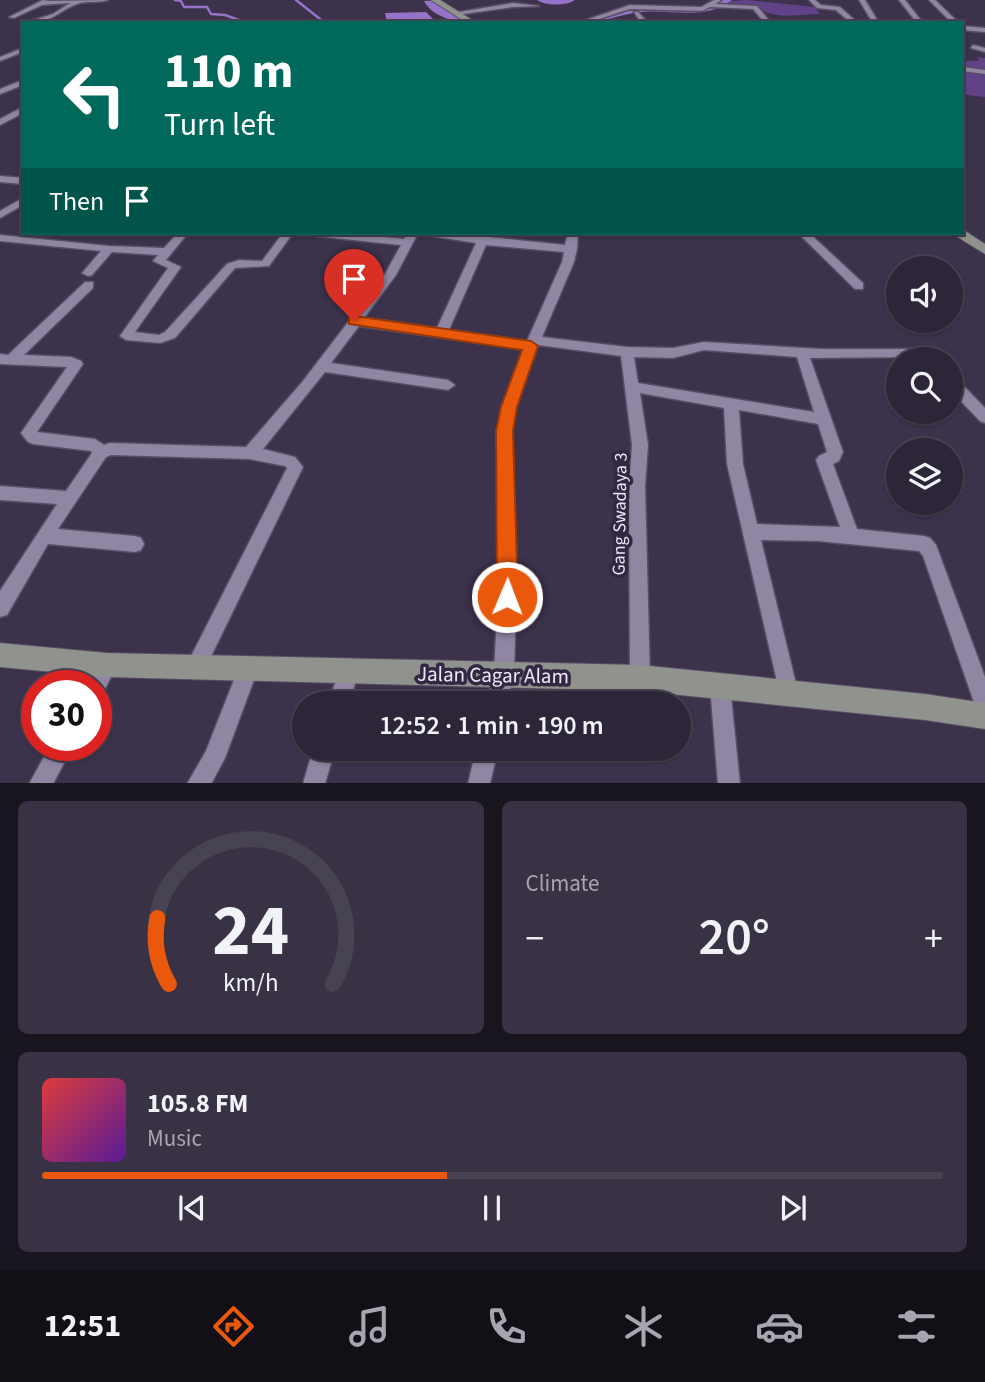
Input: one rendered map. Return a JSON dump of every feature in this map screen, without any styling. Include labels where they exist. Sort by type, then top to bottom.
[{"type":"street","points":[[28,21],[9,17],[45,1],[104,0]]},
{"type":"street","points":[[634,0],[644,21]]},
{"type":"street","points":[[812,0],[819,7],[838,8],[853,21]]},
{"type":"street","points":[[862,0],[875,21]]},
{"type":"street","points":[[902,0],[918,21]]},
{"type":"street","points":[[932,0],[954,21]]},
{"type":"street","points":[[36,21],[54,15],[78,1]]},
{"type":"street","points":[[437,1],[470,21]]},
{"type":"street","points":[[586,21],[625,8],[702,9],[719,3],[757,8],[767,21]]},
{"type":"street","points":[[456,13],[513,5],[536,6]]},
{"type":"street","points":[[964,28],[985,30]]},
{"type":"street","points":[[974,47],[985,50]]},
{"type":"street","points":[[0,60],[21,51]]},
{"type":"street","points":[[964,69],[985,72]]},
{"type":"street","points":[[0,94],[21,83]]},
{"type":"street","points":[[0,94],[11,99]]},
{"type":"street","points":[[0,123],[21,110]]},
{"type":"street","points":[[0,179],[21,181]]},
{"type":"street","points":[[0,215],[21,202]]},
{"type":"street","points":[[65,245],[76,235]]},
{"type":"street","points":[[181,235],[159,263],[175,267],[126,335],[160,339],[170,335],[231,266],[239,263],[265,264],[287,235]]},
{"type":"street","points":[[248,453],[263,441],[322,367],[390,275],[411,238],[353,235]]},
{"type":"street","points":[[444,235],[482,241],[572,241],[509,407],[504,431],[508,571],[504,673],[500,691]]},
{"type":"street","points":[[805,235],[859,286]]},
{"type":"street","points":[[964,235],[985,250]]},
{"type":"street","points":[[0,238],[109,250],[167,251]]},
{"type":"street","points":[[442,332],[482,241]]},
{"type":"street","points":[[5,359],[89,279],[109,250]]},
{"type":"street","points":[[354,321],[627,352],[673,353],[704,346],[802,353],[886,352]]},
{"type":"street","name":"Gang Swadaya 3","points":[[627,352],[640,445],[636,486],[640,678]]},
{"type":"street","points":[[802,353],[836,455],[824,458],[824,461],[851,536]]},
{"type":"street","points":[[5,359],[76,364],[28,433],[33,438],[95,445],[101,453]]},
{"type":"street","points":[[322,367],[448,384]]},
{"type":"street","points":[[632,387],[824,419]]},
{"type":"street","points":[[963,392],[979,406],[985,417]]},
{"type":"street","points":[[731,405],[734,464],[788,692]]},
{"type":"street","points":[[0,608],[44,536],[101,453],[110,449],[248,453],[290,461],[295,467],[195,668]]},
{"type":"street","points":[[0,493],[69,498]]},
{"type":"street","points":[[750,531],[851,536],[916,542],[927,547],[985,705]]},
{"type":"street","points":[[44,536],[135,544]]},
{"type":"street","name":"Jalan Cagar Alam","points":[[0,655],[73,670]]},
{"type":"street","name":"Jalan Cagar Alam","points":[[112,675],[195,668],[640,678],[788,692],[985,716]]},
{"type":"street","points":[[198,783],[215,758],[248,669]]},
{"type":"street","points":[[342,691],[348,673]]},
{"type":"street","points":[[720,686],[729,783]]},
{"type":"street","points":[[40,783],[53,761]]},
{"type":"street","points":[[314,783],[320,761]]},
{"type":"street","points":[[479,783],[484,761]]},
{"type":"shaded area","points":[[748,0],[814,7],[820,14],[781,15],[725,7],[731,1]]},
{"type":"shaded area","points":[[426,12],[434,20],[387,21],[385,13]]},
{"type":"shaded area","points":[[977,57],[985,58],[985,97],[964,93],[964,61],[979,61]]},
{"type":"waterway","points":[[175,0],[181,1],[184,7],[207,7],[211,14],[225,15],[242,21]]},
{"type":"waterway","points":[[296,0],[322,21]]},
{"type":"waterway","points":[[435,0],[430,1],[431,4],[462,21]]},
{"type":"waterway","points":[[543,0],[569,0]]},
{"type":"waterway","points":[[593,21],[640,10],[709,11],[728,0]]},
{"type":"route","points":[[354,321],[531,346],[509,407],[504,431],[507,597]]}]
